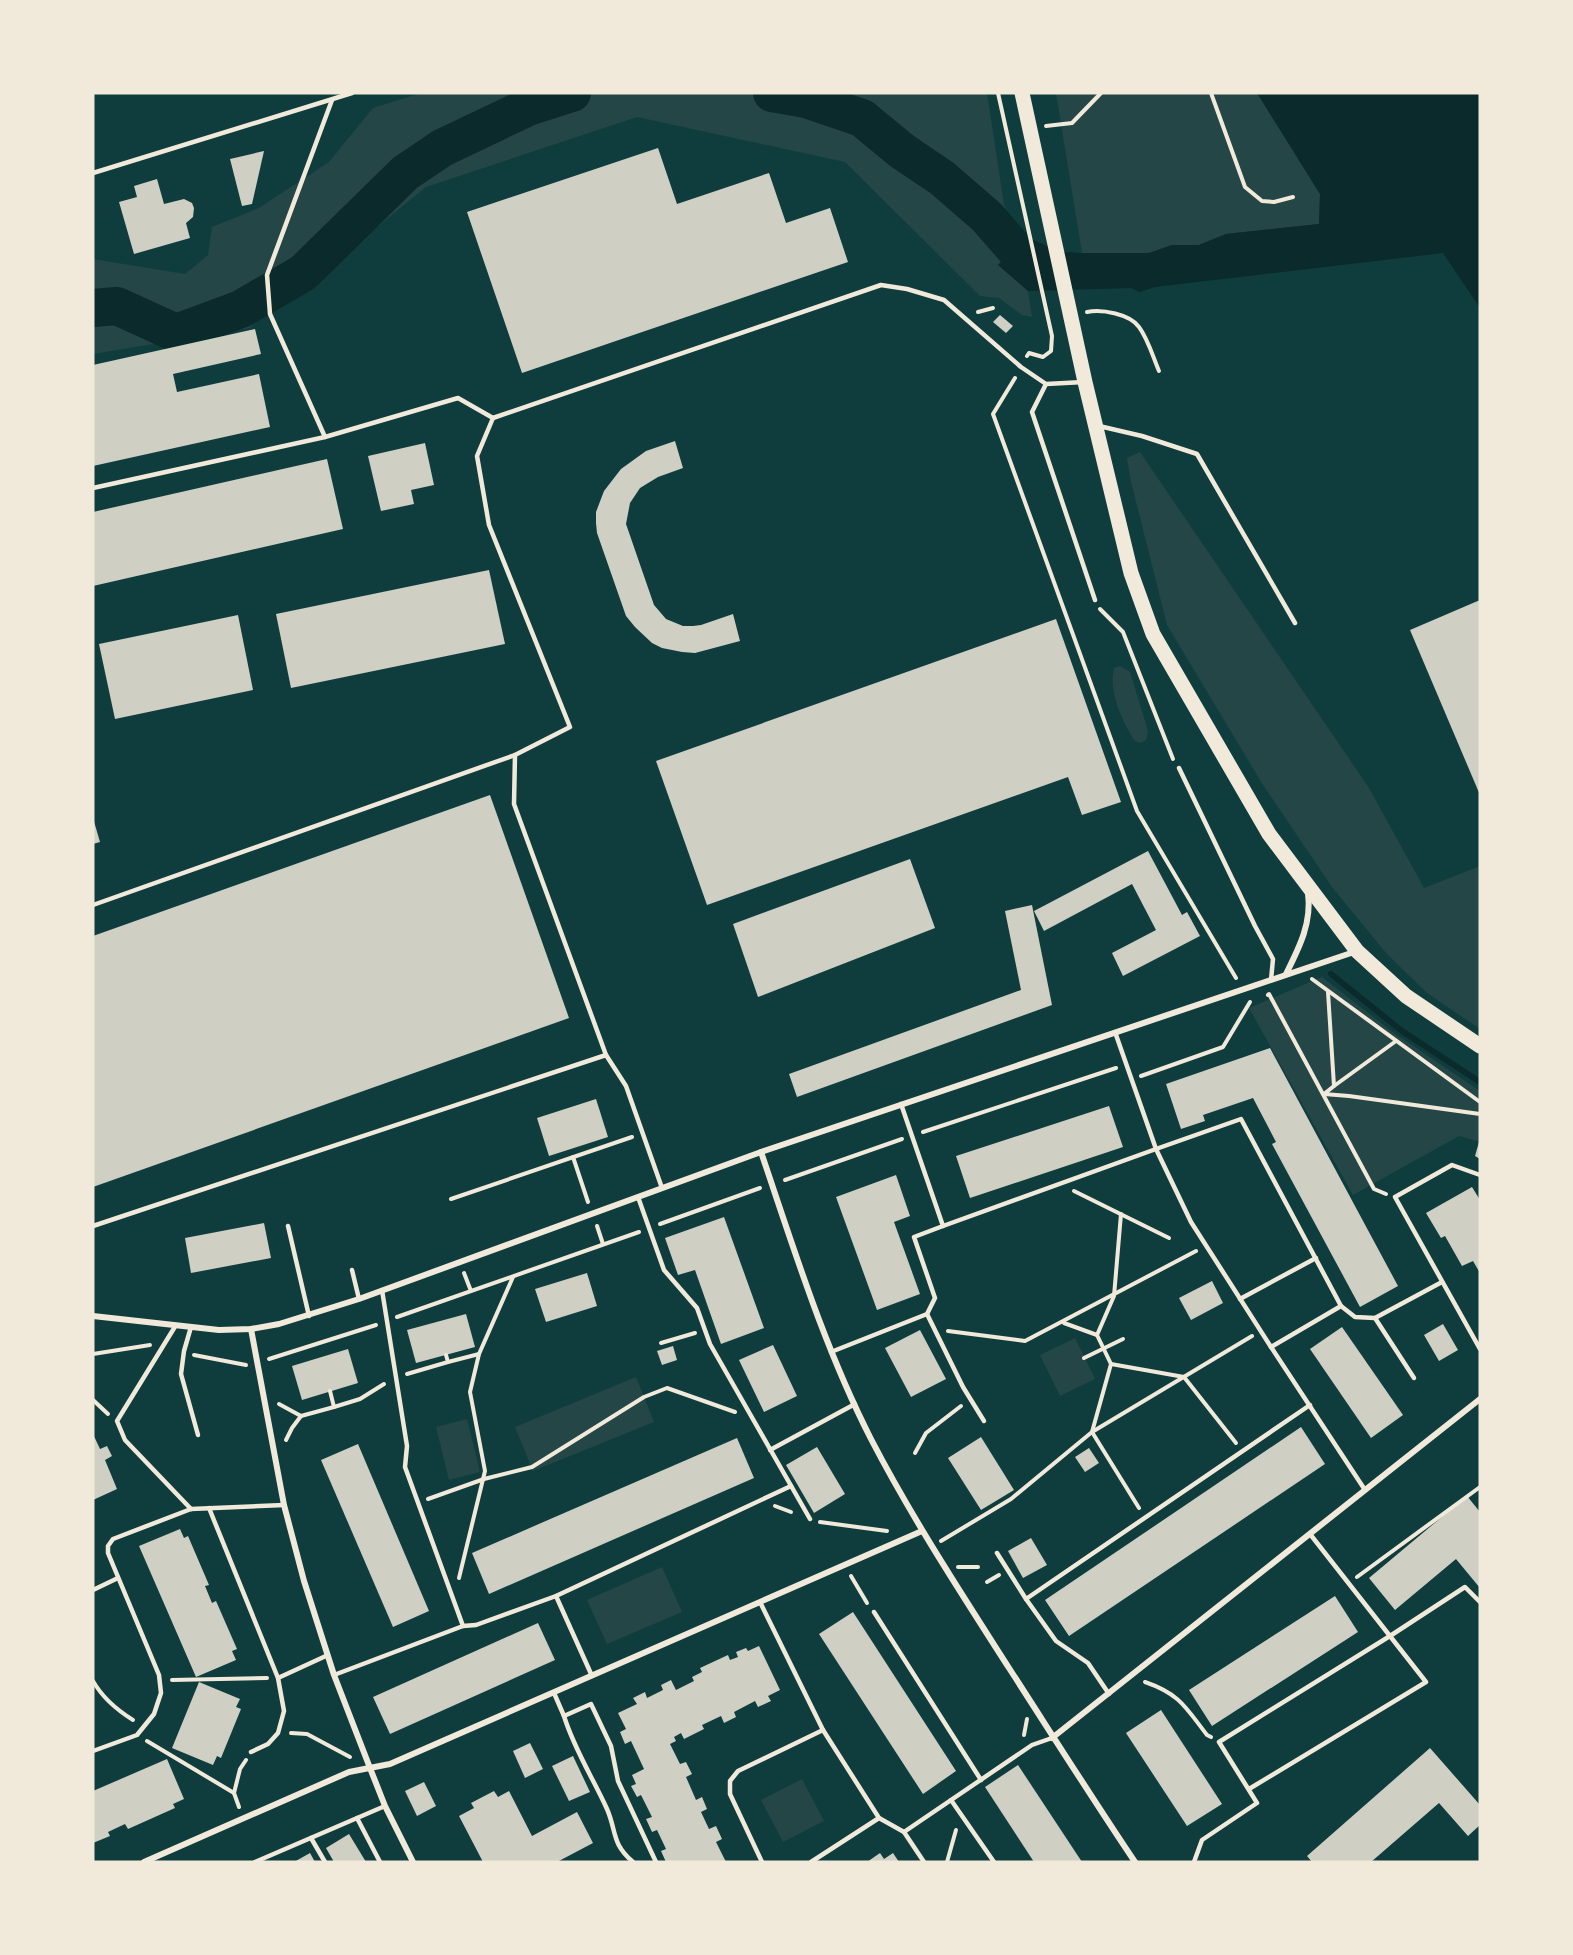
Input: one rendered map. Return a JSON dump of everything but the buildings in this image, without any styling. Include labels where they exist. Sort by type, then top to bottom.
[{"type":"main road","points":[[1022,93],[1085,382],[1131,573],[1153,634],[1269,834],[1357,951],[1406,996],[1480,1046]]},
{"type":"street","points":[[1286,975],[1302,942],[1306,927],[1310,904],[1307,884]]},
{"type":"street","points":[[93,1316],[219,1330],[251,1329],[309,1316],[761,1152],[1357,951]]},
{"type":"street","points":[[761,1152],[831,1353],[871,1438],[922,1531],[1052,1738],[1135,1862]]},
{"type":"street","points":[[251,1329],[284,1505],[304,1581],[334,1675],[370,1768],[385,1806],[413,1862]]},
{"type":"street","points":[[1052,1738],[1480,1399]]},
{"type":"street","points":[[144,1862],[348,1772],[390,1764],[922,1531]]},
{"type":"lane","points":[[93,173],[352,93]]},
{"type":"lane","points":[[325,437],[270,314],[267,275],[332,100]]},
{"type":"lane","points":[[93,905],[515,755],[570,727],[489,525],[477,456],[493,418],[881,285],[907,289],[944,300],[1021,367],[1046,384],[1085,382]]},
{"type":"lane","points":[[1046,384],[1032,412],[1095,600]]},
{"type":"lane","points":[[93,488],[325,437],[458,398],[493,418]]},
{"type":"lane","points":[[1096,426],[1142,436],[1197,454],[1295,623]]},
{"type":"lane","points":[[515,755],[514,804],[606,1055],[626,1086],[662,1188]]},
{"type":"lane","points":[[1179,768],[1273,959],[1271,980]]},
{"type":"lane","points":[[1115,1032],[1156,1149],[1191,1222],[1365,1490]]},
{"type":"lane","points":[[93,1226],[606,1055]]},
{"type":"lane","points":[[902,1104],[943,1226]]},
{"type":"lane","points":[[831,1353],[927,1314],[935,1298],[914,1237],[1241,1119],[1341,1305],[1355,1317],[1375,1318],[1442,1282]]},
{"type":"lane","points":[[1480,1175],[1452,1165],[1395,1197],[1480,1349]]},
{"type":"lane","points":[[638,1197],[664,1270],[698,1308],[710,1344],[810,1520]]},
{"type":"lane","points":[[288,1226],[309,1316]]},
{"type":"lane","points":[[1240,1299],[1316,1258]]},
{"type":"lane","points":[[352,1270],[359,1299]]},
{"type":"lane","points":[[382,1290],[407,1446],[405,1467],[463,1626]]},
{"type":"lane","points":[[1271,1347],[1341,1305]]},
{"type":"lane","points":[[927,1314],[984,1421]]},
{"type":"lane","points":[[1375,1318],[1414,1378]]},
{"type":"lane","points":[[176,1325],[117,1421],[126,1440],[191,1509]]},
{"type":"lane","points":[[191,1327],[184,1351],[182,1374],[198,1435]]},
{"type":"lane","points":[[770,1450],[855,1404]]},
{"type":"lane","points":[[1026,1599],[1310,1405]]},
{"type":"lane","points":[[334,1675],[463,1626],[476,1625],[556,1596],[791,1486]]},
{"type":"lane","points":[[93,1751],[137,1735],[154,1714],[161,1693],[159,1680],[145,1640],[108,1554],[108,1546],[113,1539],[191,1509],[284,1505]]},
{"type":"lane","points":[[209,1508],[278,1678],[284,1711],[278,1733],[268,1744],[251,1752]]},
{"type":"lane","points":[[1249,1789],[1426,1682],[1310,1534]]},
{"type":"lane","points":[[997,1553],[1056,1641],[1088,1663],[1109,1694]]},
{"type":"lane","points":[[93,1590],[118,1578]]},
{"type":"lane","points":[[1194,1862],[1202,1840],[1257,1803],[1220,1742],[1465,1587],[1480,1602]]},
{"type":"lane","points":[[556,1596],[592,1676]]},
{"type":"lane","points":[[760,1602],[823,1730],[879,1818],[904,1832],[924,1862]]},
{"type":"lane","points":[[874,1612],[981,1780]]},
{"type":"lane","points":[[278,1678],[328,1655]]},
{"type":"lane","points":[[554,1693],[569,1733],[608,1811],[617,1843],[622,1852],[633,1862]]},
{"type":"lane","points":[[564,1716],[591,1704],[611,1746],[618,1781],[656,1862]]},
{"type":"lane","points":[[762,1862],[730,1794],[730,1781],[738,1771],[823,1730]]},
{"type":"lane","points":[[904,1832],[1032,1745],[1052,1738]]},
{"type":"lane","points":[[951,1800],[994,1862]]},
{"type":"lane","points":[[255,1862],[262,1861],[385,1806]]},
{"type":"lane","points":[[357,1818],[380,1862]]},
{"type":"lane","points":[[811,1862],[879,1818]]},
{"type":"lane","points":[[311,1838],[325,1862]]},
{"type":"path","points":[[998,93],[1052,336],[1051,351],[1043,357],[1029,353],[993,414],[1137,811],[1242,989],[1248,1003]]},
{"type":"path","points":[[1030,128],[1072,123],[1101,93]]},
{"type":"path","points":[[1211,93],[1245,187],[1263,201],[1274,202],[1293,197]]},
{"type":"path","points":[[1093,310],[1114,312],[1138,326],[1159,370]]},
{"type":"path","points":[[1095,600],[1102,613],[1123,632],[1170,755],[1179,768]]},
{"type":"path","points":[[1310,978],[1480,1102]]},
{"type":"path","points":[[1132,1079],[1223,1047],[1248,1003],[1280,990]]},
{"type":"path","points":[[1328,992],[1334,1086]]},
{"type":"path","points":[[1269,994],[1374,1189],[1395,1197]]},
{"type":"path","points":[[1324,1094],[1396,1041]]},
{"type":"path","points":[[268,1360],[387,1321],[772,1184],[1126,1065]]},
{"type":"path","points":[[1324,1094],[1480,1114]]},
{"type":"path","points":[[451,1199],[643,1133]]},
{"type":"path","points":[[573,1157],[589,1203]]},
{"type":"path","points":[[1060,1184],[1169,1238]]},
{"type":"path","points":[[1097,1335],[1114,1296],[1120,1214]]},
{"type":"path","points":[[596,1226],[603,1244]]},
{"type":"path","points":[[935,1330],[1025,1341],[1206,1246]]},
{"type":"path","points":[[464,1272],[471,1291]]},
{"type":"path","points":[[453,1599],[485,1471],[470,1392],[479,1354],[513,1276]]},
{"type":"path","points":[[1063,1322],[1097,1335],[1111,1364],[1092,1432],[1146,1518]]},
{"type":"path","points":[[661,1343],[705,1329]]},
{"type":"path","points":[[932,1547],[1011,1499],[1092,1432],[1261,1331]]},
{"type":"path","points":[[1084,1358],[1123,1339]]},
{"type":"path","points":[[448,1362],[479,1354]]},
{"type":"path","points":[[1111,1364],[1184,1377],[1242,1452]]},
{"type":"path","points":[[418,1503],[484,1479],[532,1467],[644,1397],[667,1388],[752,1419]]},
{"type":"path","points":[[915,1453],[926,1433],[970,1398]]},
{"type":"path","points":[[93,1400],[117,1421]]},
{"type":"path","points":[[279,1404],[302,1416]]},
{"type":"path","points":[[286,1440],[302,1416],[334,1407]]},
{"type":"path","points":[[1348,1584],[1480,1487]]},
{"type":"path","points":[[760,1501],[817,1522],[893,1532],[904,1539]]},
{"type":"path","points":[[844,1565],[874,1612]]},
{"type":"path","points":[[1129,1677],[1160,1687],[1180,1699],[1207,1735],[1220,1742]]},
{"type":"path","points":[[159,1680],[278,1678]]},
{"type":"path","points":[[93,1681],[95,1689],[118,1711],[144,1727]]},
{"type":"path","points":[[278,1733],[306,1734],[370,1768]]},
{"type":"path","points":[[137,1735],[234,1793]]},
{"type":"path","points":[[243,1819],[234,1793],[240,1769],[251,1752]]},
{"type":"path","points":[[947,1862],[961,1815]]},
{"type":"shaded area","points":[[421,93],[987,93],[1004,204],[1016,246],[999,265],[1028,291],[1032,317],[1022,315],[999,298],[980,296],[845,162],[637,117],[426,187],[270,314],[258,318],[250,328],[93,354],[93,259],[185,274],[208,255],[212,227],[259,208],[329,162],[373,108]]},
{"type":"shaded area","points":[[1056,93],[1257,93],[1320,194],[1319,224],[1226,234],[1199,245],[1172,245],[1149,253],[1082,253]]},
{"type":"shaded area","points":[[1257,93],[1480,93],[1480,308],[1443,253],[1155,287],[1140,292],[1131,288],[1028,291],[998,265],[1016,246],[1082,253],[1149,253],[1172,245],[1199,245],[1226,234],[1319,224],[1320,194]]},
{"type":"shaded area","points":[[1140,452],[1369,788],[1424,888],[1480,866],[1480,1029],[1427,993],[1386,953],[1332,887],[1263,785],[1167,625],[1127,458]]},
{"type":"shaded area","points":[[1120,666],[1130,672],[1146,724],[1148,733],[1146,740],[1141,743],[1135,741],[1117,706],[1113,677],[1114,668]]},
{"type":"shaded area","points":[[1322,977],[1394,1033],[1480,1091],[1480,1142],[1459,1136],[1353,1195],[1249,1008]]},
{"type":"shaded area","points":[[1075,1338],[1095,1379],[1060,1396],[1040,1355]]},
{"type":"shaded area","points":[[636,1377],[654,1422],[533,1471],[515,1427]]},
{"type":"shaded area","points":[[467,1419],[480,1472],[449,1480],[436,1427]]},
{"type":"shaded area","points":[[662,1567],[682,1612],[607,1644],[587,1600]]},
{"type":"shaded area","points":[[802,1779],[824,1821],[783,1842],[761,1800]]},
{"type":"waterway","points":[[93,308],[117,306],[176,333],[241,309],[303,273],[405,173],[442,148],[528,107],[572,93]]},
{"type":"waterway","points":[[772,93],[806,99],[862,118],[902,151],[942,178],[987,217],[1020,255],[1059,272]]},
{"type":"waterway","points":[[1331,974],[1402,1031],[1480,1082]]}]
